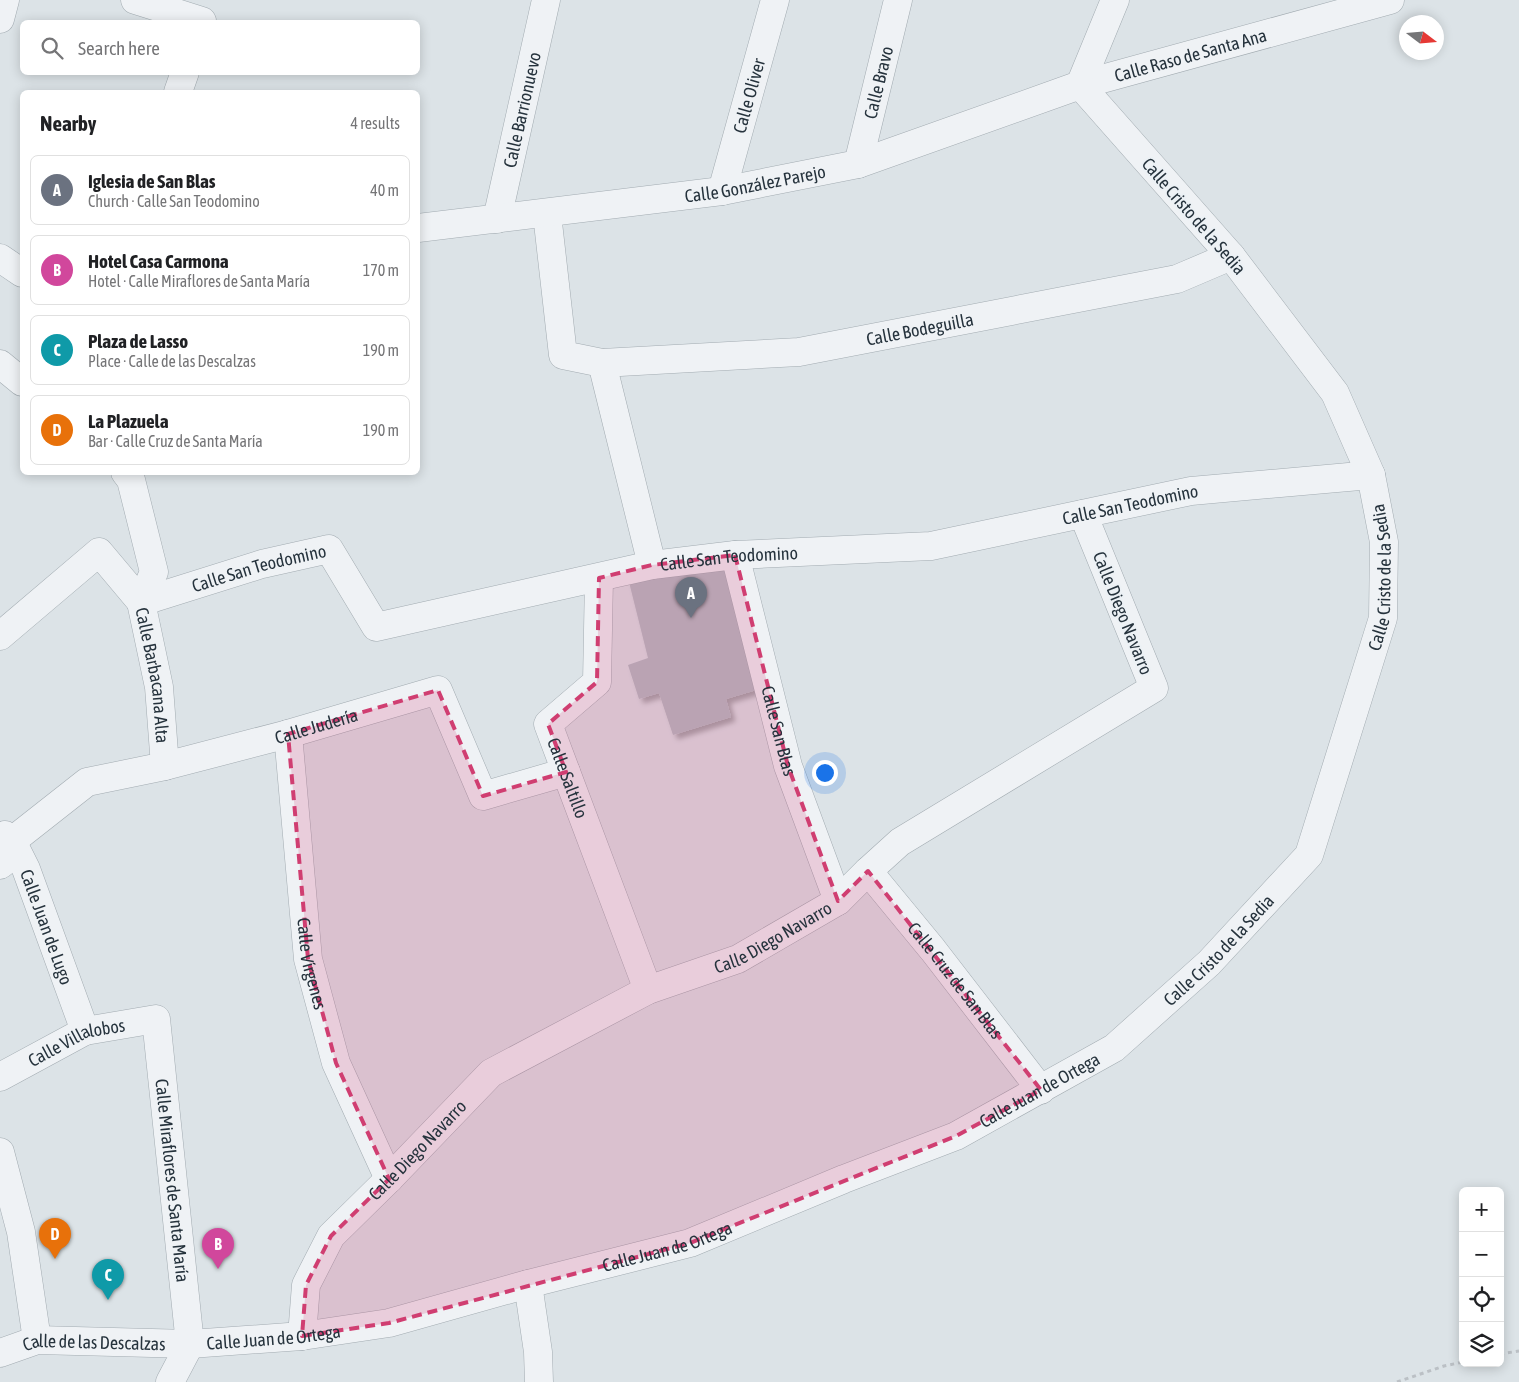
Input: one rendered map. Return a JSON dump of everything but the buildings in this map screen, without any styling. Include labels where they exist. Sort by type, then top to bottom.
[{"type":"street","points":[[0,19],[4,0]]},
{"type":"street","points":[[135,0],[204,14]]},
{"type":"street","name":"Calle Barrionuevo","points":[[497,219],[546,0]]},
{"type":"street","name":"Calle Oliver","points":[[722,192],[775,0]]},
{"type":"street","name":"Calle Bravo","points":[[858,164],[898,0]]},
{"type":"street","name":"Calle Raso de Santa Ana","points":[[1080,85],[1115,0]]},
{"type":"street","name":"Calle Raso de Santa Ana","points":[[1080,85],[1390,0]]},
{"type":"street","points":[[179,90],[184,75]]},
{"type":"street","name":"Calle González Parejo","points":[[420,228],[722,192],[858,164],[1080,85]]},
{"type":"street","name":"Calle Cristo de la Sedia","points":[[1080,85],[1231,256],[1335,393],[1371,474],[1384,542],[1382,618],[1309,855],[1209,963],[1114,1048]]},
{"type":"street","name":"Calle Bodeguilla","points":[[547,214],[563,355],[602,363],[799,352],[1177,278],[1231,256]]},
{"type":"street","points":[[0,258],[20,272]]},
{"type":"street","points":[[602,363],[652,565]]},
{"type":"street","points":[[0,364],[20,380]]},
{"type":"street","name":"Calle San Teodomino","points":[[141,602],[262,564],[329,549],[376,627],[652,565],[735,555],[931,546],[1191,491],[1371,474]]},
{"type":"street","name":"Calle Barbacana Alta","points":[[127,475],[131,480],[154,572],[141,602],[159,687],[165,766]]},
{"type":"street","name":"Calle Diego Navarro","points":[[302,1336],[306,1285],[331,1236],[389,1180],[491,1073],[648,990],[738,959],[838,901],[900,842],[1154,688],[1083,514]]},
{"type":"street","points":[[0,636],[99,552],[141,602]]},
{"type":"street","name":"Calle San Blas","points":[[735,555],[788,766],[838,901]]},
{"type":"street","name":"Calle Saltillo","points":[[599,578],[597,682],[548,724],[648,990]]},
{"type":"street","name":"Calle Judería","points":[[4,845],[87,782],[165,766],[288,734],[438,690],[482,796],[566,772]]},
{"type":"street","name":"Calle Vírgenes","points":[[288,734],[308,959],[336,1063],[389,1180]]},
{"type":"street","name":"Calle Juan de Lugo","points":[[4,845],[26,869],[85,1031]]},
{"type":"street","name":"Calle Cruz de San Blas","points":[[868,871],[933,950],[1041,1090]]},
{"type":"street","name":"Calle Villalobos","points":[[0,1077],[85,1031],[156,1019]]},
{"type":"street","name":"Calle Miraflores de Santa María","points":[[156,1019],[190,1344]]},
{"type":"street","name":"Calle Juan de Ortega","points":[[190,1344],[302,1336],[389,1323],[528,1284],[690,1243],[844,1179],[956,1136],[1114,1048]]},
{"type":"street","points":[[0,1152],[21,1232],[37,1340]]},
{"type":"street","points":[[528,1284],[538,1352],[539,1382]]},
{"type":"street","name":"Calle de las Descalzas","points":[[0,1353],[37,1340],[190,1344]]},
{"type":"street","points":[[170,1382],[190,1344]]},
{"type":"path","points":[[1504,1353],[1519,1350]]},
{"type":"path","points":[[1397,1382],[1459,1363]]},
{"type":"highlighted area","points":[[735,555],[788,766],[838,901],[868,871],[1041,1090],[956,1136],[690,1243],[389,1323],[302,1336],[306,1285],[331,1236],[389,1179],[336,1063],[308,959],[288,734],[438,690],[483,796],[566,772],[548,724],[597,682],[599,578],[652,565]]},
{"type":"place","name":"Iglesia de San Blas","points":[[691,618]]},
{"type":"place","name":"La Plazuela","points":[[55,1259]]},
{"type":"place","name":"Hotel Casa Carmona","points":[[218,1269]]},
{"type":"place","name":"Plaza de Lasso","points":[[108,1300]]}]
